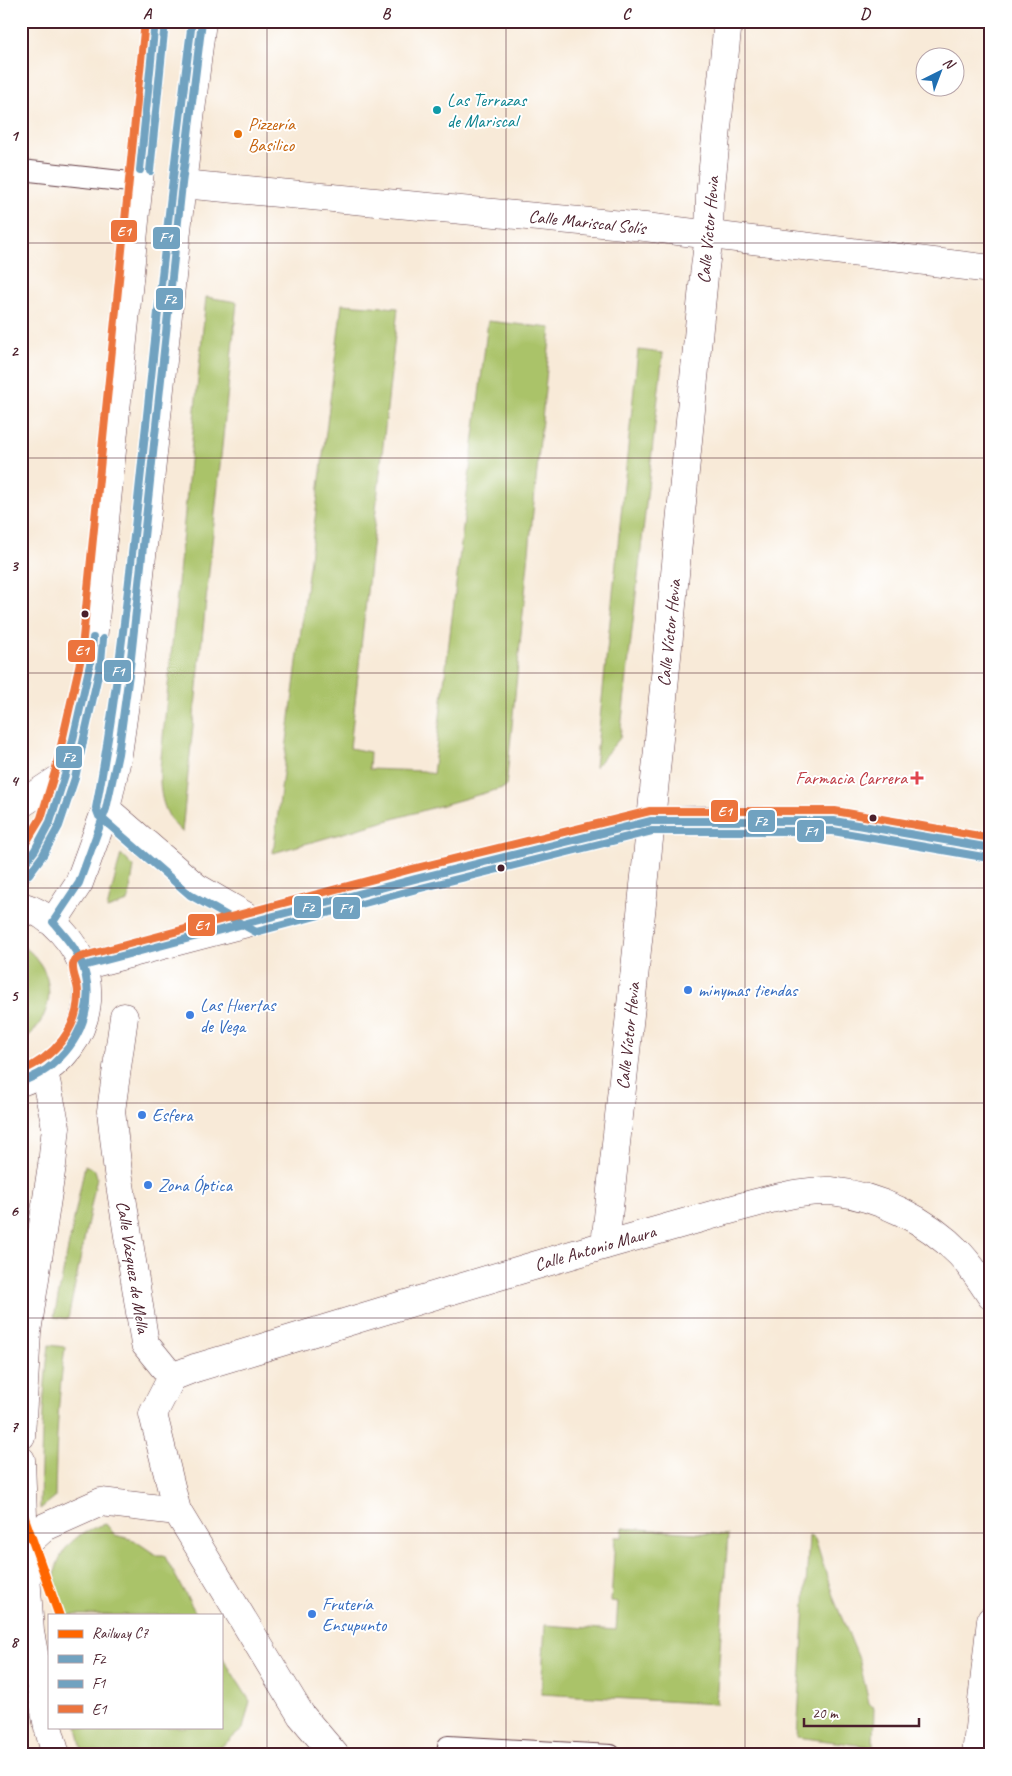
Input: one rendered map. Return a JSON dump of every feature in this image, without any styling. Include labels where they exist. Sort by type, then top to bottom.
[{"type":"street","points":[[21,868],[35,850],[50,822],[65,775],[92,660],[155,21]]},
{"type":"street","points":[[53,922],[79,883],[106,809],[118,754],[130,667],[182,184],[202,21]]},
{"type":"street","name":"Calle Víctor Hevia","points":[[605,1244],[651,821],[709,235],[710,196],[728,21]]},
{"type":"street","name":"Calle Mariscal Solís","points":[[182,184],[635,226],[991,269]]},
{"type":"street","points":[[21,804],[65,775]]},
{"type":"street","points":[[106,809],[196,887],[256,922]]},
{"type":"street","points":[[83,966],[256,922],[415,878],[651,821],[834,821],[991,848]]},
{"type":"street","points":[[21,906],[30,908],[53,922],[71,942],[83,966],[88,990],[86,1015],[77,1037],[63,1057],[32,1077],[56,1127],[52,1166],[27,1332],[21,1436]]},
{"type":"street","name":"Calle Vázquez de Mella","points":[[124,1017],[111,1111],[118,1172],[145,1344],[172,1377]]},
{"type":"street","name":"Calle Antonio Maura","points":[[172,1377],[195,1368],[605,1244],[792,1194],[819,1191],[873,1200],[919,1221],[961,1255],[991,1296]]},
{"type":"street","points":[[172,1377],[154,1414],[178,1511],[301,1715],[335,1755]]},
{"type":"street","points":[[21,1460],[30,1632],[48,1726]]},
{"type":"street","points":[[24,1546],[45,1527],[101,1502],[178,1511]]},
{"type":"street","points":[[976,1755],[991,1620]]},
{"type":"street","points":[[49,1728],[56,1755]]},
{"type":"lane","points":[[21,170],[139,182]]},
{"type":"lane","points":[[447,1755],[448,1746],[611,1755]]},
{"type":"green space","points":[[206,297],[237,302],[182,832],[166,811],[160,787],[160,768]]},
{"type":"green space","points":[[342,304],[398,308],[350,748],[370,752],[369,769],[424,771],[433,774],[488,321],[551,328],[506,787],[273,853]]},
{"type":"green space","points":[[638,350],[663,353],[620,738],[595,767]]},
{"type":"green space","points":[[121,854],[134,867],[128,902],[107,909]]},
{"type":"green space","points":[[21,945],[30,951],[43,968],[49,988],[49,998],[42,1019],[31,1034],[21,1041]]},
{"type":"green space","points":[[85,1165],[95,1170],[97,1177],[68,1319],[54,1317]]},
{"type":"green space","points":[[49,1345],[65,1347],[58,1422],[55,1497],[40,1509],[43,1406]]},
{"type":"green space","points":[[106,1524],[115,1535],[134,1540],[156,1555],[164,1555],[196,1614],[59,1614],[55,1576],[60,1557],[65,1549],[79,1536]]},
{"type":"green space","points":[[623,1528],[728,1535],[716,1704],[541,1694],[545,1625],[616,1630],[618,1602],[611,1601],[615,1537],[622,1537]]},
{"type":"green space","points":[[809,1536],[815,1539],[834,1599],[859,1659],[869,1703],[874,1708],[873,1747],[797,1737]]},
{"type":"green space","points":[[222,1657],[250,1701],[243,1729],[211,1755],[83,1755],[77,1728],[222,1728]]},
{"type":"rail line","name":"C7","points":[[21,1508],[59,1614]]},
{"type":"transit line","name":"E1","points":[[21,851],[41,818],[55,772],[81,658],[145,21]]},
{"type":"transit line","name":"F2","points":[[140,170],[155,21]]},
{"type":"transit line","name":"F1","points":[[192,21],[125,617],[112,713],[96,808],[99,816],[190,895],[256,932],[417,889],[652,831],[833,831],[989,858]]},
{"type":"transit line","name":"F2","points":[[21,1082],[47,1069],[64,1053],[73,1041],[85,1015],[87,1001],[85,973],[78,954],[53,922],[79,883],[106,809],[118,754],[130,667],[182,184],[202,21]]},
{"type":"transit line","name":"F1","points":[[150,171],[165,22]]},
{"type":"transit line","name":"F2","points":[[21,868],[35,850],[50,822],[65,775],[91,660],[93,638]]},
{"type":"transit line","name":"F1","points":[[29,874],[43,855],[59,826],[75,778],[101,662],[103,639]]},
{"type":"transit line","name":"E1","points":[[21,1071],[54,1050],[69,1030],[77,1005],[78,989],[73,972],[73,964],[80,957],[412,869],[650,811],[835,811],[991,838]]},
{"type":"transit line","name":"F2","points":[[83,966],[415,879],[651,821],[834,821],[991,848]]},
{"type":"place","name":"Las Terrazas de Mariscal","points":[[437,110]]},
{"type":"place","name":"Pizzería Basilico","points":[[238,134]]},
{"type":"place","name":"Farmacia Carrera","points":[[917,778]]},
{"type":"place","name":"minymas tiendas","points":[[688,990]]},
{"type":"place","name":"Las Huertas de Vega","points":[[190,1015]]},
{"type":"place","name":"Esfera","points":[[142,1115]]},
{"type":"place","name":"Zona Óptica","points":[[148,1185]]},
{"type":"place","name":"Frutería Ensupunto","points":[[312,1614]]}]
